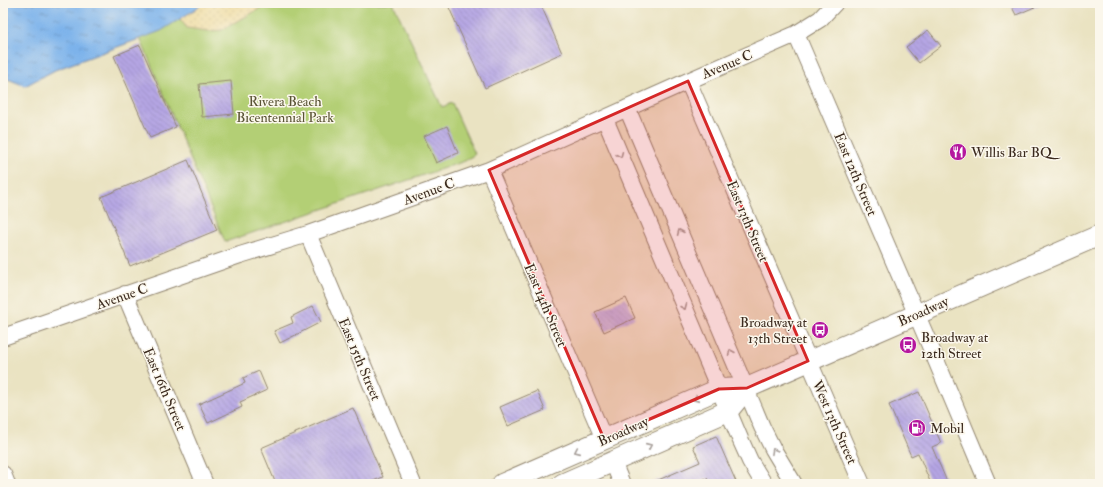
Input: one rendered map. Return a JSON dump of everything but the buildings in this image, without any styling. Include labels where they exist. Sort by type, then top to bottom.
[{"type":"main road","name":"Broadway","points":[[502,484],[719,389],[746,388],[1100,235]]},
{"type":"main road","name":"Broadway","points":[[562,484],[728,411],[746,388]]},
{"type":"street","name":"Avenue C","points":[[3,336],[240,255],[308,234],[489,170],[605,119],[688,80],[796,34],[820,19],[835,3]]},
{"type":"street","name":"East 12th Street","points":[[796,34],[988,484]]},
{"type":"street","name":"East 13th Street","points":[[688,80],[808,361]]},
{"type":"street","points":[[627,108],[773,449],[794,484]]},
{"type":"street","points":[[605,119],[728,411],[750,461],[764,484]]},
{"type":"street","name":"East 14th Street","points":[[489,170],[604,439]]},
{"type":"street","name":"East 15th Street","points":[[308,234],[412,484]]},
{"type":"street","name":"East 16th Street","points":[[125,294],[205,484]]},
{"type":"street","name":"West 13th Street","points":[[808,361],[862,484]]},
{"type":"street","points":[[613,462],[622,484]]},
{"type":"street","points":[[3,474],[7,484]]},
{"type":"highlighted area","points":[[688,81],[808,361],[747,388],[719,389],[604,439],[489,170]]},
{"type":"green space","name":"Rivera Beach Bicentennial Park","points":[[203,3],[393,3],[442,107],[452,103],[475,154],[465,161],[225,242],[140,38],[173,23]]},
{"type":"sand","points":[[203,3],[262,3],[259,9],[222,30],[208,31],[187,28],[180,19]]},
{"type":"water","points":[[3,3],[203,3],[161,31],[55,70],[25,86],[3,77]]},
{"type":"place","name":"Willis Bar BQ","points":[[958,152]]},
{"type":"place","name":"Broadway at 13th Street","points":[[820,330]]},
{"type":"place","name":"Broadway at 12th Street","points":[[908,345]]},
{"type":"place","name":"Mobil","points":[[917,428]]}]
